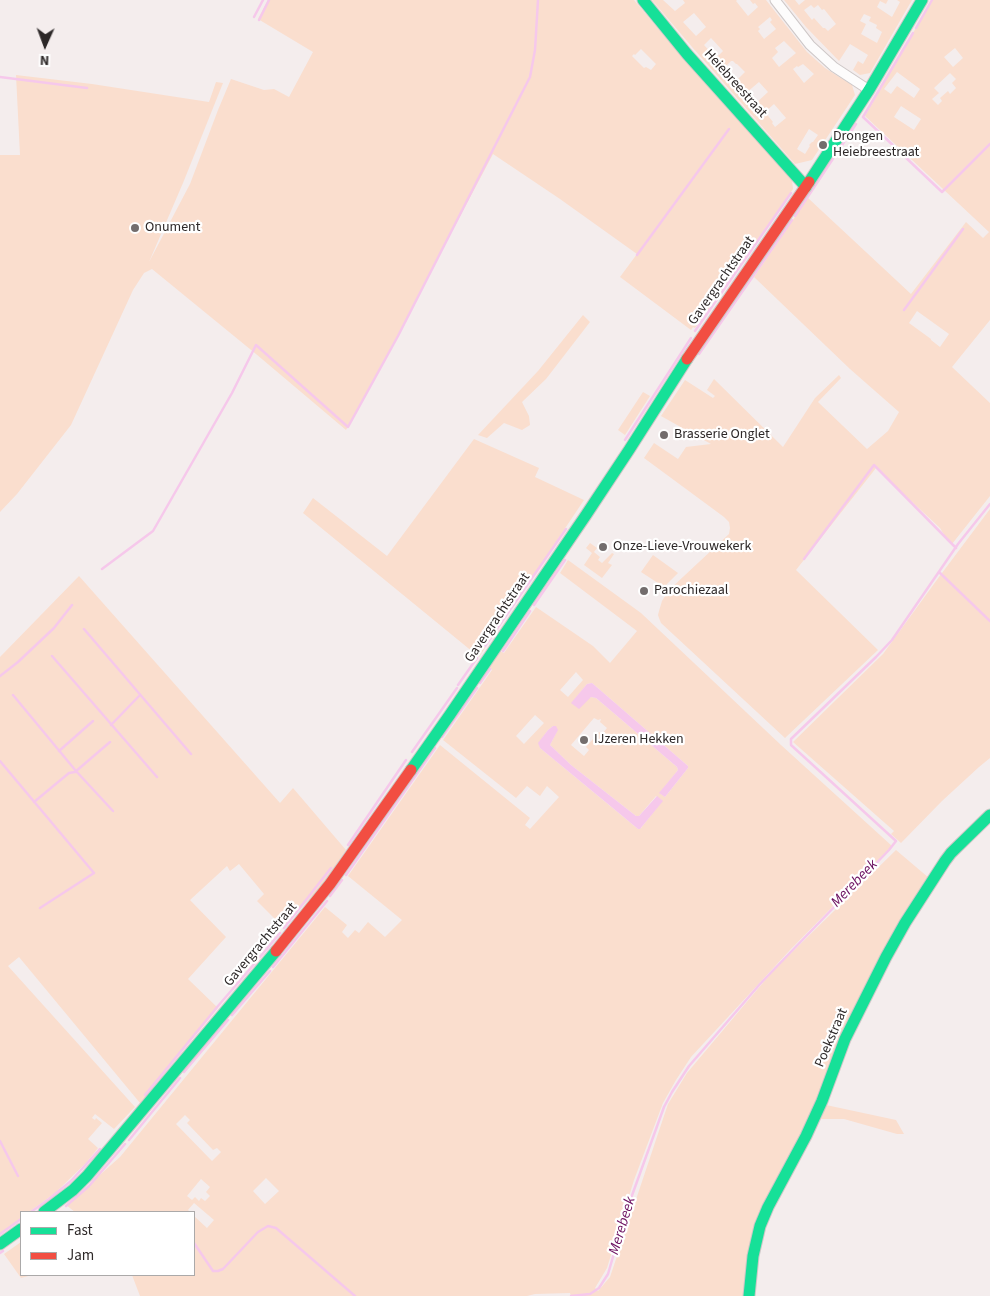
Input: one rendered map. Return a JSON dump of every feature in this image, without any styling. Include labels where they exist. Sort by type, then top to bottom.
[{"type":"street","name":"Heiebreestraat","points":[[643,0],[688,54],[806,187]]},
{"type":"street","points":[[775,0],[810,45],[834,67],[869,90]]},
{"type":"street","name":"Gavergrachtstraat","points":[[45,1211],[73,1190],[86,1176],[292,932],[330,884],[449,716],[586,515],[686,359],[806,187],[869,90],[922,0]]},
{"type":"street","name":"Poekstraat","points":[[750,1296],[753,1256],[760,1226],[822,1101],[845,1039],[886,957],[914,908],[945,860],[990,815]]},
{"type":"street","points":[[0,1244],[20,1230]]},
{"type":"shaded area","points":[[268,0],[634,0],[792,180],[793,189],[695,328],[693,327],[691,330],[620,277],[637,254],[493,154],[398,336],[346,430],[152,269],[144,273],[133,290],[71,425],[17,494],[0,512],[0,155],[20,155],[16,75],[92,84],[209,102],[216,82],[223,83],[149,262],[190,184],[231,79],[264,90],[274,89],[289,97],[313,52],[258,19]],"holes":[[[641,49],[656,64],[651,70],[646,67],[644,68],[632,56]]]},
{"type":"shaded area","points":[[652,0],[663,0],[675,11],[685,3],[683,0],[737,0],[748,16],[758,7],[750,0],[766,0],[807,52],[825,68],[852,85],[855,95],[812,160],[795,164]],"holes":[[[694,13],[706,27],[696,36],[683,22]],[[770,17],[772,20],[770,22],[776,29],[764,39],[758,31],[760,29],[758,27]],[[711,38],[723,51],[716,58],[704,45]],[[784,41],[796,53],[779,67],[772,58],[778,52],[775,48]],[[733,61],[745,72],[737,80],[733,76],[731,77],[724,68]],[[803,64],[814,74],[804,83],[793,69]],[[759,82],[768,92],[755,104],[746,93]],[[774,104],[786,118],[775,127],[765,112]],[[809,129],[818,135],[805,154],[797,149]]]},
{"type":"shaded area","points":[[784,0],[795,0],[799,5],[805,0],[888,0],[886,4],[880,1],[877,7],[892,17],[900,2],[897,0],[912,0],[870,73],[860,75],[853,70],[858,61],[863,64],[868,55],[850,44],[839,61],[806,27]],"holes":[[[811,5],[814,8],[818,5],[822,10],[824,9],[836,24],[828,31],[814,18],[812,20],[804,10]],[[864,14],[871,17],[869,21],[877,25],[876,28],[882,32],[877,43],[861,34],[866,24],[860,21]]]},
{"type":"shaded area","points":[[932,0],[990,0],[990,320],[952,367],[990,403],[990,496],[952,544],[940,528],[876,468],[796,570],[878,650],[785,738],[661,623],[658,615],[662,601],[669,590],[729,534],[730,528],[729,522],[724,517],[644,458],[654,443],[678,459],[686,447],[711,444],[661,416],[685,380],[713,398],[715,396],[707,390],[714,379],[783,447],[815,398],[839,375],[841,378],[818,402],[867,449],[888,431],[899,412],[850,369],[754,277],[808,198],[911,294],[966,222],[983,238],[989,232],[865,116]],"holes":[[[955,48],[963,58],[953,67],[944,57]],[[897,72],[920,89],[914,98],[897,86],[891,94],[884,89]],[[950,73],[956,79],[952,83],[956,88],[950,94],[948,91],[940,98],[942,101],[938,105],[932,99],[939,93],[934,88]],[[901,106],[921,119],[914,130],[894,117]],[[917,311],[949,334],[940,347],[909,323]]]},
{"type":"shaded area","points":[[583,315],[590,322],[546,379],[522,402],[529,416],[530,425],[522,430],[504,423],[487,438],[478,435],[538,371]]},
{"type":"shaded area","points":[[643,392],[650,396],[625,435],[618,430]]},
{"type":"shaded area","points":[[474,439],[539,468],[535,477],[584,500],[479,657],[303,513],[313,498],[387,556]]},
{"type":"shaded area","points":[[990,509],[990,758],[942,801],[901,843],[891,834],[894,831],[793,742],[883,654]]},
{"type":"shaded area","points":[[590,543],[597,548],[594,552],[600,557],[598,560],[602,563],[612,553],[614,554],[608,563],[612,565],[602,578],[584,565],[592,553],[586,548]]},
{"type":"shaded area","points":[[653,555],[678,573],[664,587],[641,572]]},
{"type":"shaded area","points":[[568,560],[641,613],[892,846],[790,950],[691,1057],[663,1103],[634,1180],[607,1268],[595,1288],[598,1291],[610,1277],[668,1104],[687,1073],[772,972],[896,850],[929,878],[770,1196],[746,1296],[571,1296],[570,1293],[527,1296],[140,1296],[132,1276],[195,1276],[195,1217],[207,1228],[214,1220],[194,1203],[189,1211],[74,1211],[66,1205],[120,1157],[325,907],[347,925],[342,932],[348,938],[355,930],[359,933],[368,922],[385,937],[402,920],[348,876],[440,745],[530,818],[525,825],[530,829],[559,797],[547,786],[540,796],[527,786],[516,798],[443,740],[492,670],[488,666],[500,651],[504,653],[536,607],[593,646],[610,663],[637,631],[560,573]],"holes":[[[576,672],[583,680],[568,697],[560,690]],[[592,683],[688,766],[665,797],[660,793],[678,770],[677,767],[596,698],[591,697],[572,703],[587,684]],[[535,715],[544,723],[524,744],[516,736]],[[594,718],[601,719],[600,722],[607,728],[602,734],[599,732],[586,747],[589,750],[584,756],[571,745]],[[553,726],[557,729],[550,745],[571,765],[636,816],[639,816],[656,796],[662,801],[641,828],[638,829],[540,748],[539,743]],[[185,1115],[190,1120],[187,1123],[213,1150],[217,1148],[221,1152],[212,1161],[176,1124]],[[266,1178],[279,1191],[265,1204],[253,1191]],[[201,1179],[210,1187],[206,1192],[210,1196],[205,1201],[201,1198],[199,1201],[195,1197],[192,1200],[187,1196]]]},
{"type":"shaded area","points":[[79,576],[280,803],[293,788],[346,850],[321,887],[283,927],[257,901],[264,894],[239,864],[230,871],[227,866],[190,900],[226,937],[188,979],[218,1008],[140,1103],[19,957],[8,966],[135,1107],[114,1129],[95,1114],[92,1118],[95,1120],[96,1118],[102,1123],[88,1139],[98,1148],[86,1163],[55,1193],[30,1211],[20,1211],[20,1219],[0,1234],[0,657]]},
{"type":"shaded area","points":[[592,683],[688,766],[665,797],[659,793],[678,770],[677,767],[596,698],[591,697],[579,709],[571,703],[587,684]]},
{"type":"shaded area","points":[[553,726],[556,726],[558,730],[550,745],[571,765],[636,816],[639,816],[657,796],[663,801],[640,829],[540,748],[538,743]]},
{"type":"shaded area","points":[[826,1105],[896,1120],[904,1134],[897,1134],[844,1119],[821,1119]]},
{"type":"shaded area","points":[[20,1243],[20,1276],[28,1276],[21,1278],[4,1254]]},
{"type":"waterway","points":[[254,17],[263,0]]},
{"type":"waterway","points":[[259,20],[269,0]]},
{"type":"waterway","points":[[102,569],[153,531],[232,393],[256,345],[348,427],[398,336],[530,77],[535,50],[538,0]]},
{"type":"waterway","points":[[916,28],[932,0]]},
{"type":"waterway","points":[[897,149],[863,117],[913,33]]},
{"type":"waterway","points":[[0,77],[87,88]]},
{"type":"waterway","points":[[795,216],[856,124]]},
{"type":"waterway","points":[[637,255],[729,129]]},
{"type":"waterway","points":[[902,154],[942,192],[990,144]]},
{"type":"waterway","points":[[695,331],[791,193]]},
{"type":"waterway","points":[[699,354],[792,220]]},
{"type":"waterway","points":[[904,310],[963,229]]},
{"type":"waterway","points":[[625,440],[691,338]]},
{"type":"waterway","points":[[804,559],[874,465],[956,548]]},
{"type":"waterway","name":"Merebeek","points":[[571,1296],[590,1294],[599,1288],[608,1274],[626,1212],[664,1107],[689,1066],[760,984],[896,841],[791,745],[791,739],[892,640],[958,544],[990,504]]},
{"type":"waterway","points":[[485,646],[566,529]]},
{"type":"waterway","points":[[534,605],[565,560]]},
{"type":"waterway","points":[[939,572],[990,621]]},
{"type":"waterway","points":[[0,676],[54,628],[72,605]]},
{"type":"waterway","points":[[503,651],[530,611]]},
{"type":"waterway","points":[[84,629],[191,754]]},
{"type":"waterway","points":[[52,656],[157,777]]},
{"type":"waterway","points":[[458,685],[477,658]]},
{"type":"waterway","points":[[480,683],[490,669]]},
{"type":"waterway","points":[[412,752],[457,688]]},
{"type":"waterway","points":[[442,737],[477,688]]},
{"type":"waterway","points":[[13,695],[76,771],[113,811]]},
{"type":"waterway","points":[[111,725],[140,695]]},
{"type":"waterway","points":[[59,751],[93,721]]},
{"type":"waterway","points":[[34,802],[69,773],[75,772],[110,742]]},
{"type":"waterway","points":[[346,875],[435,748]]},
{"type":"waterway","points":[[348,845],[406,760]]},
{"type":"waterway","points":[[0,761],[94,873],[40,908]]},
{"type":"waterway","points":[[284,928],[331,868]]},
{"type":"waterway","points":[[330,896],[342,880]]},
{"type":"waterway","points":[[273,967],[327,901]]},
{"type":"waterway","points":[[260,957],[280,933]]},
{"type":"waterway","points":[[145,1095],[256,962]]},
{"type":"waterway","points":[[232,1015],[270,971]]},
{"type":"waterway","points":[[184,1072],[228,1020]]},
{"type":"waterway","points":[[129,1140],[180,1078]]},
{"type":"waterway","points":[[0,1141],[18,1176]]},
{"type":"waterway","points":[[66,1206],[89,1186],[125,1144]]},
{"type":"waterway","points":[[32,1211],[71,1181],[100,1149]]},
{"type":"waterway","points":[[0,1234],[20,1220]]},
{"type":"waterway","points":[[195,1244],[213,1271],[218,1271],[223,1269],[258,1232],[268,1226],[276,1228],[355,1296]]},
{"type":"traffic: fast","points":[[643,0],[687,54],[806,187]]},
{"type":"traffic: fast","points":[[809,182],[869,90],[922,0]]},
{"type":"traffic: fast","points":[[411,770],[586,515],[687,359]]},
{"type":"traffic: fast","points":[[749,1296],[753,1256],[760,1226],[768,1207],[806,1136],[822,1101],[845,1039],[886,957],[905,923],[945,861],[990,815]]},
{"type":"traffic: fast","points":[[45,1211],[73,1190],[87,1176],[276,951]]},
{"type":"traffic: fast","points":[[0,1244],[20,1230]]},
{"type":"traffic: jam","points":[[687,359],[809,182]]},
{"type":"traffic: jam","points":[[276,951],[330,884],[411,770]]},
{"type":"place","name":"Drongen Heiebreestraat","points":[[823,145]]},
{"type":"place","name":"Onument","points":[[135,228]]},
{"type":"place","name":"Brasserie Onglet","points":[[664,435]]},
{"type":"place","name":"Onze-Lieve-Vrouwekerk","points":[[603,547]]},
{"type":"place","name":"Parochiezaal","points":[[644,591]]},
{"type":"place","name":"IJzeren Hekken","points":[[584,740]]}]
